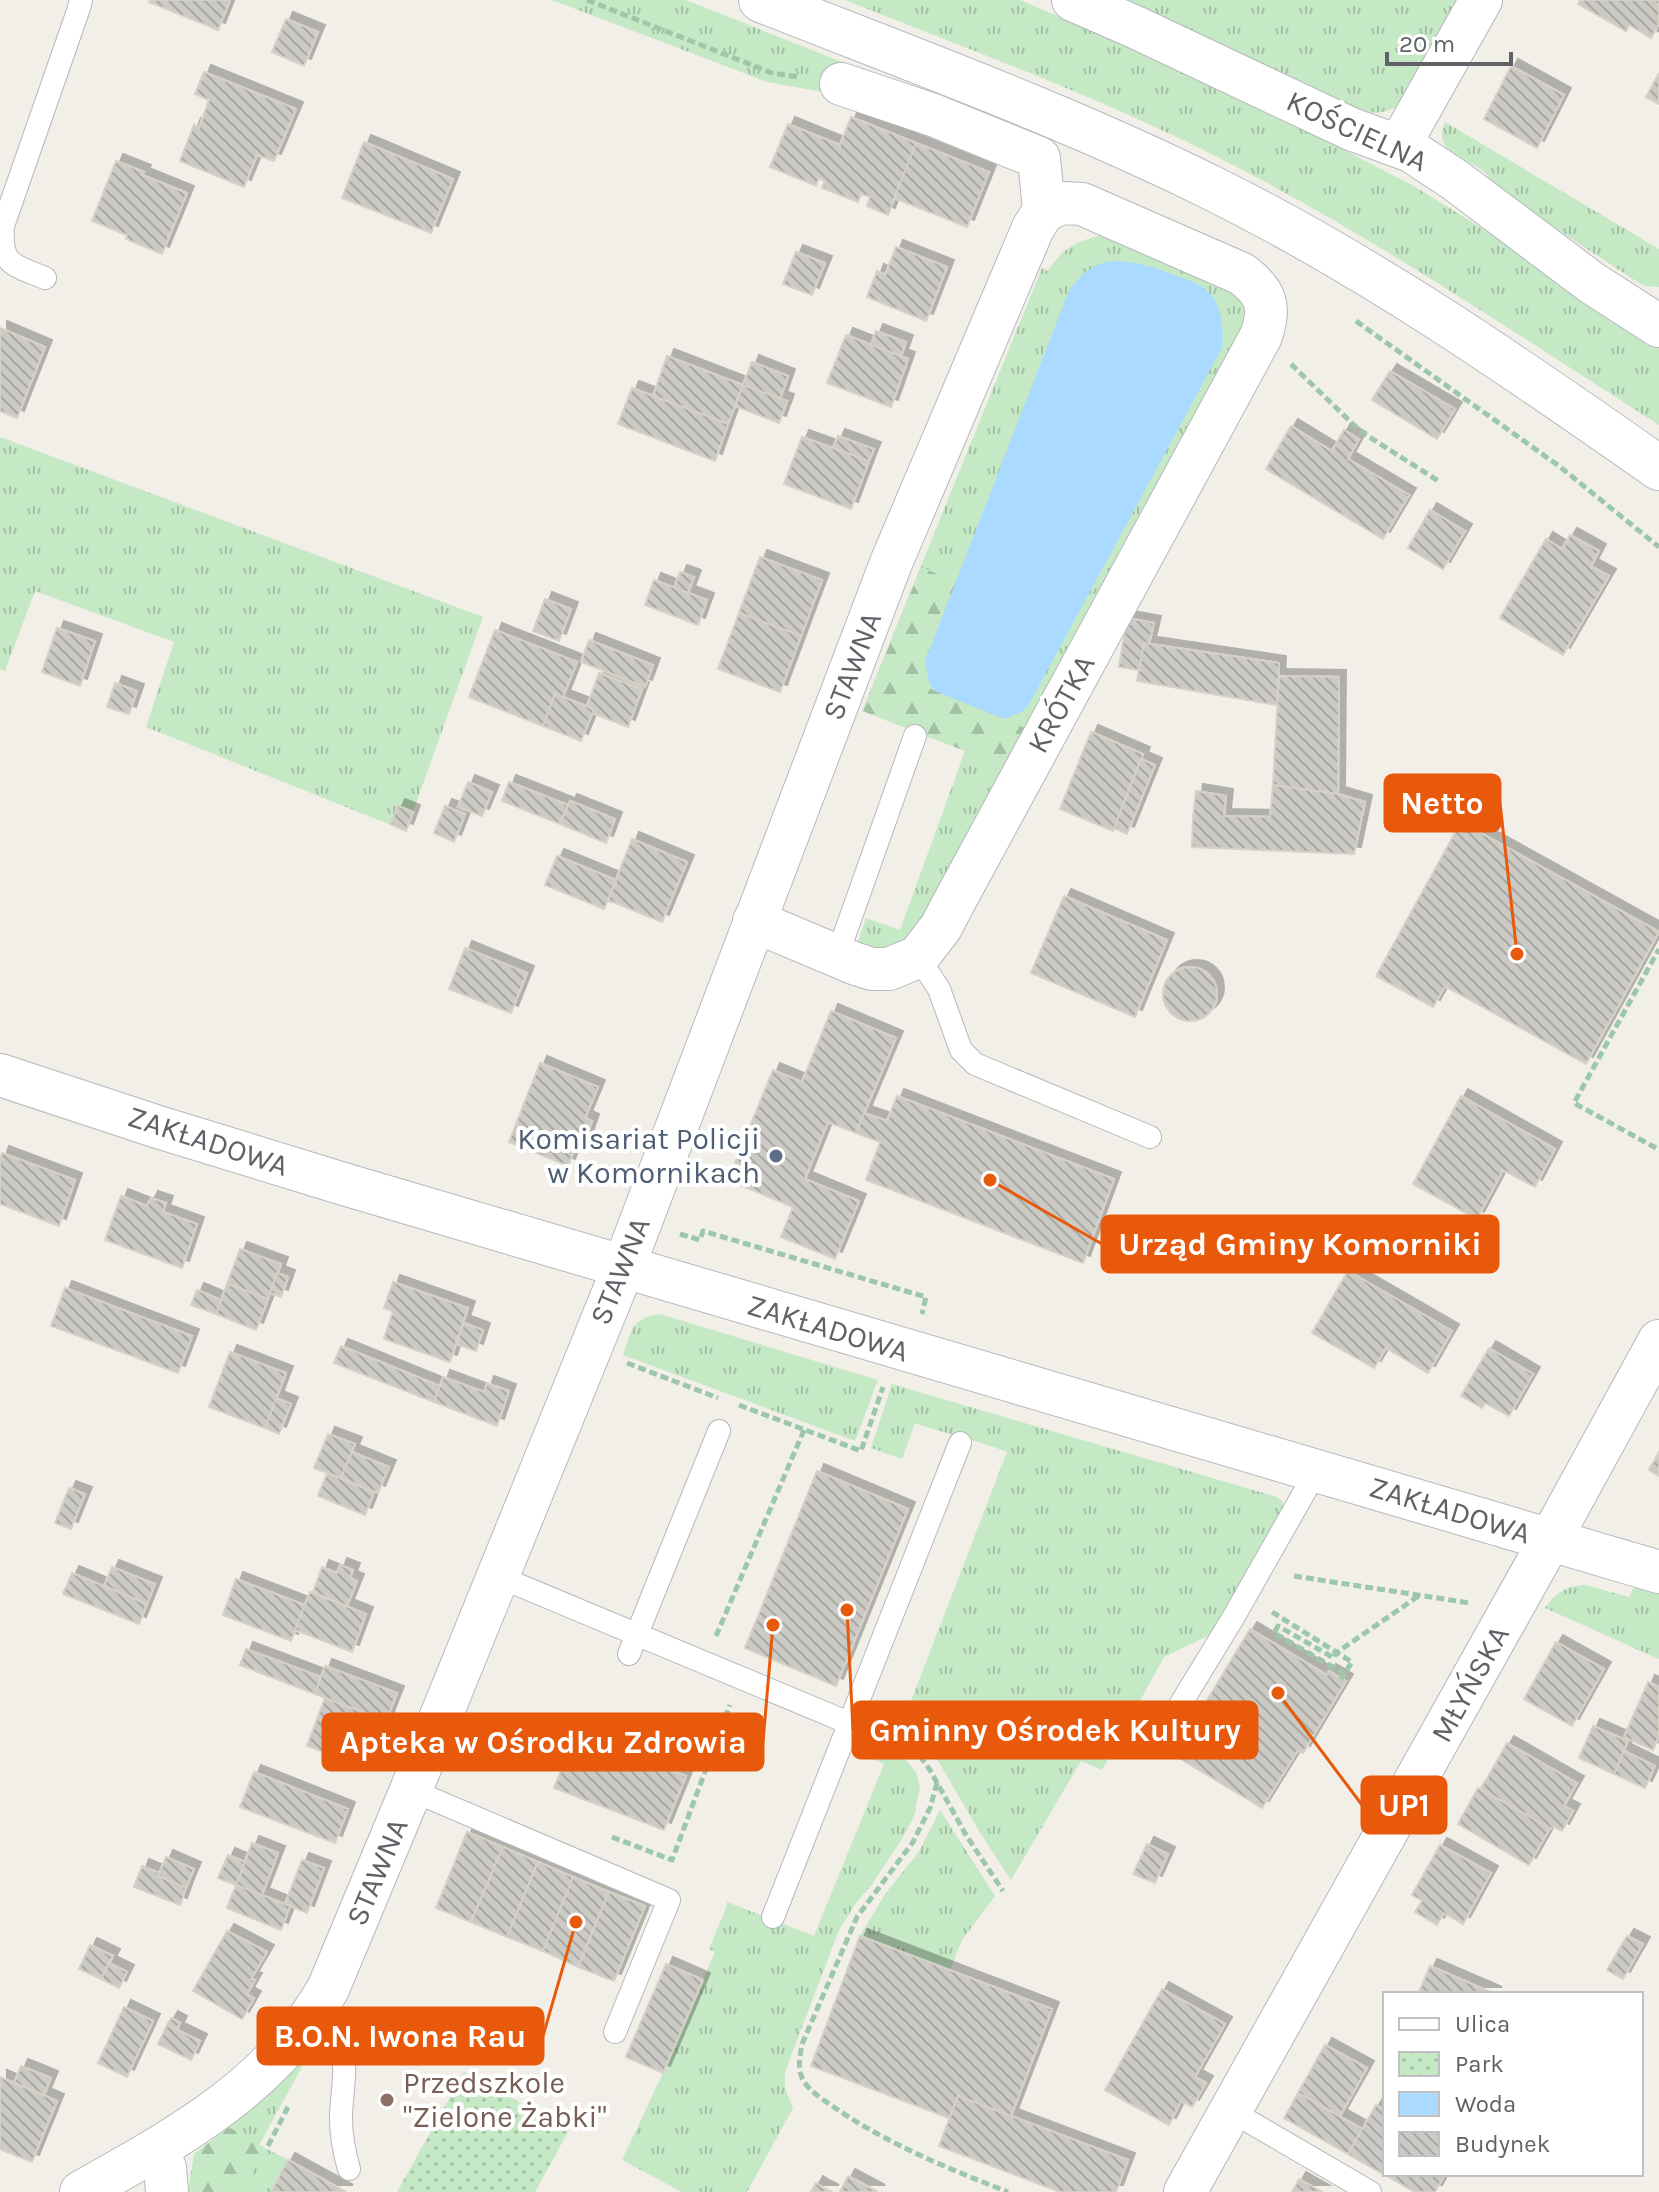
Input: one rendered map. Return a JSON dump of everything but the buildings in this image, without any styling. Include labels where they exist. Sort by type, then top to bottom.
[{"type":"main road","points":[[761,0],[1047,113],[1212,188],[1389,286],[1514,366],[1659,468]]},
{"type":"street","name":"KOŚCIELNA","points":[[1073,0],[1351,129],[1399,146],[1439,169],[1582,276],[1659,326]]},
{"type":"street","points":[[1399,146],[1481,0]]},
{"type":"street","points":[[841,84],[933,115],[1039,158],[1044,211]]},
{"type":"street","name":"KRÓTKA","points":[[918,957],[941,927],[1261,336],[1266,320],[1266,304],[1260,290],[1242,274],[1082,204],[1062,203],[1044,211]]},
{"type":"street","name":"STAWNA","points":[[81,2192],[184,2133],[253,2080],[289,2045],[312,2015],[333,1977],[624,1266],[891,563],[1033,228],[1044,211]]},
{"type":"street","points":[[754,921],[872,969],[889,969],[918,957]]},
{"type":"street","name":"ZAKŁADOWA","points":[[0,1075],[283,1165],[1659,1572]]},
{"type":"street","name":"MŁYŃSKA","points":[[1185,2192],[1659,1341]]},
{"type":"street","points":[[157,2149],[165,2168],[167,2192]]},
{"type":"lane","points":[[45,278],[6,259],[1,239],[81,0]]},
{"type":"lane","points":[[837,956],[915,736]]},
{"type":"lane","points":[[918,957],[939,989],[961,1050],[975,1064],[1150,1137]]},
{"type":"lane","points":[[633,1645],[719,1431]]},
{"type":"lane","points":[[773,1917],[960,1443]]},
{"type":"lane","points":[[1158,1741],[1233,1618],[1317,1470]]},
{"type":"lane","points":[[497,1576],[633,1645],[741,1678],[893,1739]]},
{"type":"lane","points":[[411,1790],[669,1900],[615,2032]]},
{"type":"lane","points":[[312,2015],[334,2036],[343,2055],[342,2138],[349,2169]]},
{"type":"lane","points":[[1231,2111],[1370,2192]]},
{"type":"path","points":[[587,0],[772,73],[841,84]]},
{"type":"path","points":[[1346,314],[1538,451],[1659,547]]},
{"type":"path","points":[[1261,336],[1360,431],[1440,482]]},
{"type":"path","points":[[1656,1148],[1574,1103],[1659,949]]},
{"type":"path","points":[[675,1232],[700,1240],[703,1231],[926,1297],[919,1326]]},
{"type":"path","points":[[613,1358],[861,1451],[885,1383]]},
{"type":"path","points":[[646,1610],[716,1638],[804,1430]]},
{"type":"path","points":[[1288,1575],[1475,1605]]},
{"type":"path","points":[[1269,1610],[1336,1653],[1352,1662],[1343,1676],[1274,1633],[1278,1626],[1334,1658],[1336,1653],[1421,1594]]},
{"type":"path","points":[[601,1833],[672,1860],[741,1678]]},
{"type":"path","points":[[893,1739],[918,1754],[1003,1891]]},
{"type":"path","points":[[937,1783],[930,1808],[913,1842],[857,1917],[802,2044],[799,2062],[802,2079],[814,2093],[862,2126],[913,2154],[1008,2192]]},
{"type":"green space","points":[[552,0],[686,0],[1048,144],[834,94],[767,82]]},
{"type":"green space","points":[[845,0],[1020,0],[1284,119],[1412,185],[1659,346],[1659,425],[1401,260],[1241,169],[1095,100]]},
{"type":"green space","points":[[1122,0],[1461,0],[1400,104],[1377,112],[1362,111]]},
{"type":"green space","points":[[1445,122],[1659,249],[1659,287],[1639,283],[1493,187],[1480,169],[1448,149],[1442,134]]},
{"type":"green space","points":[[1103,235],[1244,298],[1248,321],[924,924],[896,946],[880,949],[860,945],[858,941],[866,918],[900,930],[965,751],[862,711],[1042,268],[1048,271],[1071,247]]},
{"type":"green space","points":[[0,437],[483,617],[406,831],[146,727],[174,642],[35,591],[5,671],[0,669]]},
{"type":"green space","points":[[921,567],[957,582],[917,683],[1029,730],[1008,770],[863,711]]},
{"type":"green space","points":[[660,1314],[878,1380],[855,1441],[623,1355],[638,1322]]},
{"type":"green space","points":[[892,1384],[1277,1497],[1284,1508],[1214,1633],[1164,1657],[1102,1770],[1081,1761],[1011,1880],[937,1759],[917,1734],[901,1727],[1007,1452],[915,1423],[902,1459],[871,1448]]},
{"type":"green space","points":[[1586,1585],[1629,1597],[1634,1587],[1659,1594],[1659,1659],[1545,1608],[1562,1591]]},
{"type":"green space","points":[[875,1747],[901,1754],[916,1772],[920,1787],[914,1817],[839,1930],[785,2072],[785,2088],[793,2108],[747,2192],[682,2192],[622,2160],[715,1952],[709,1949],[727,1902],[814,1936],[884,1764],[860,1753]]},
{"type":"green space","points":[[940,1810],[995,1896],[962,1940],[950,1970],[860,1936],[885,1894],[919,1852]]},
{"type":"green space","points":[[299,2063],[302,2067],[259,2145],[229,2127]]},
{"type":"green space","points":[[464,2072],[569,2130],[535,2192],[397,2192]]},
{"type":"green space","points":[[229,2127],[265,2148],[242,2192],[188,2192],[194,2154]]},
{"type":"green space","points":[[265,2148],[288,2160],[271,2192],[242,2192]]},
{"type":"water","points":[[1113,261],[1155,268],[1207,290],[1220,312],[1222,348],[1028,706],[1004,719],[935,691],[929,683],[925,661],[1068,293],[1087,271]]},
{"type":"place","name":"Netto","points":[[1517,954]]},
{"type":"place","name":"Komisariat Policji w Komornikach","points":[[776,1156]]},
{"type":"place","name":"Urząd Gminy Komorniki","points":[[990,1180]]},
{"type":"place","name":"Gminny Ośrodek Kultury","points":[[847,1610]]},
{"type":"place","name":"Apteka w Ośrodku Zdrowia","points":[[773,1625]]},
{"type":"place","name":"UP1","points":[[1278,1693]]},
{"type":"place","name":"B.O.N. Iwona Rau","points":[[576,1922]]},
{"type":"place","name":"Przedszkole \"Zielone Żabki\"","points":[[387,2100]]}]
